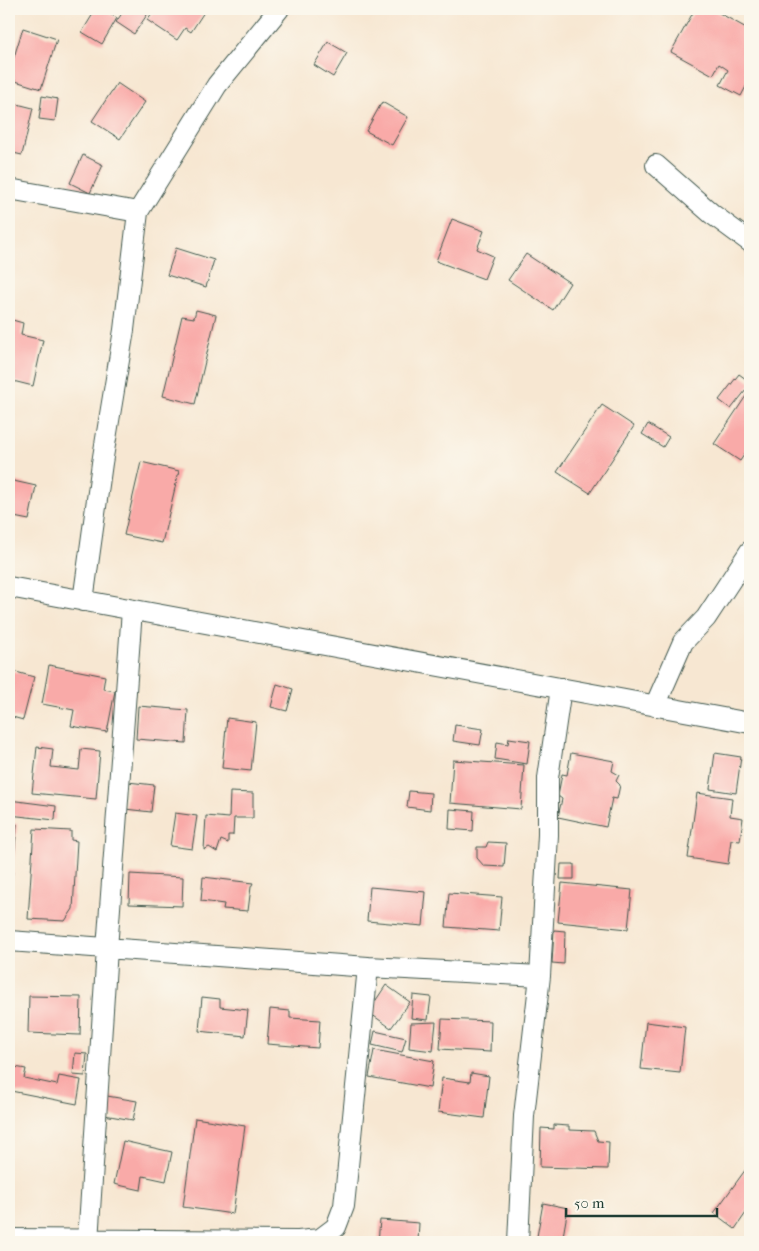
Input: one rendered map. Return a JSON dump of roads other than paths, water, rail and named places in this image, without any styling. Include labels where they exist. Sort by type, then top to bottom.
[{"type":"street","points":[[83,601],[102,463],[124,330],[138,212],[217,85],[279,9]]},
{"type":"street","points":[[656,165],[712,214],[750,242]]},
{"type":"street","points":[[9,189],[138,212]]},
{"type":"street","points":[[655,706],[684,642],[706,618],[750,551]]},
{"type":"street","points":[[9,587],[750,723]]},
{"type":"street","points":[[88,1241],[132,610]]},
{"type":"street","points":[[518,1242],[524,1116],[540,976],[548,835],[548,778],[561,688]]},
{"type":"street","points":[[9,942],[368,967],[540,976]]},
{"type":"street","points":[[9,1239],[298,1241],[320,1239],[336,1227],[344,1206],[350,1158],[368,967]]}]
